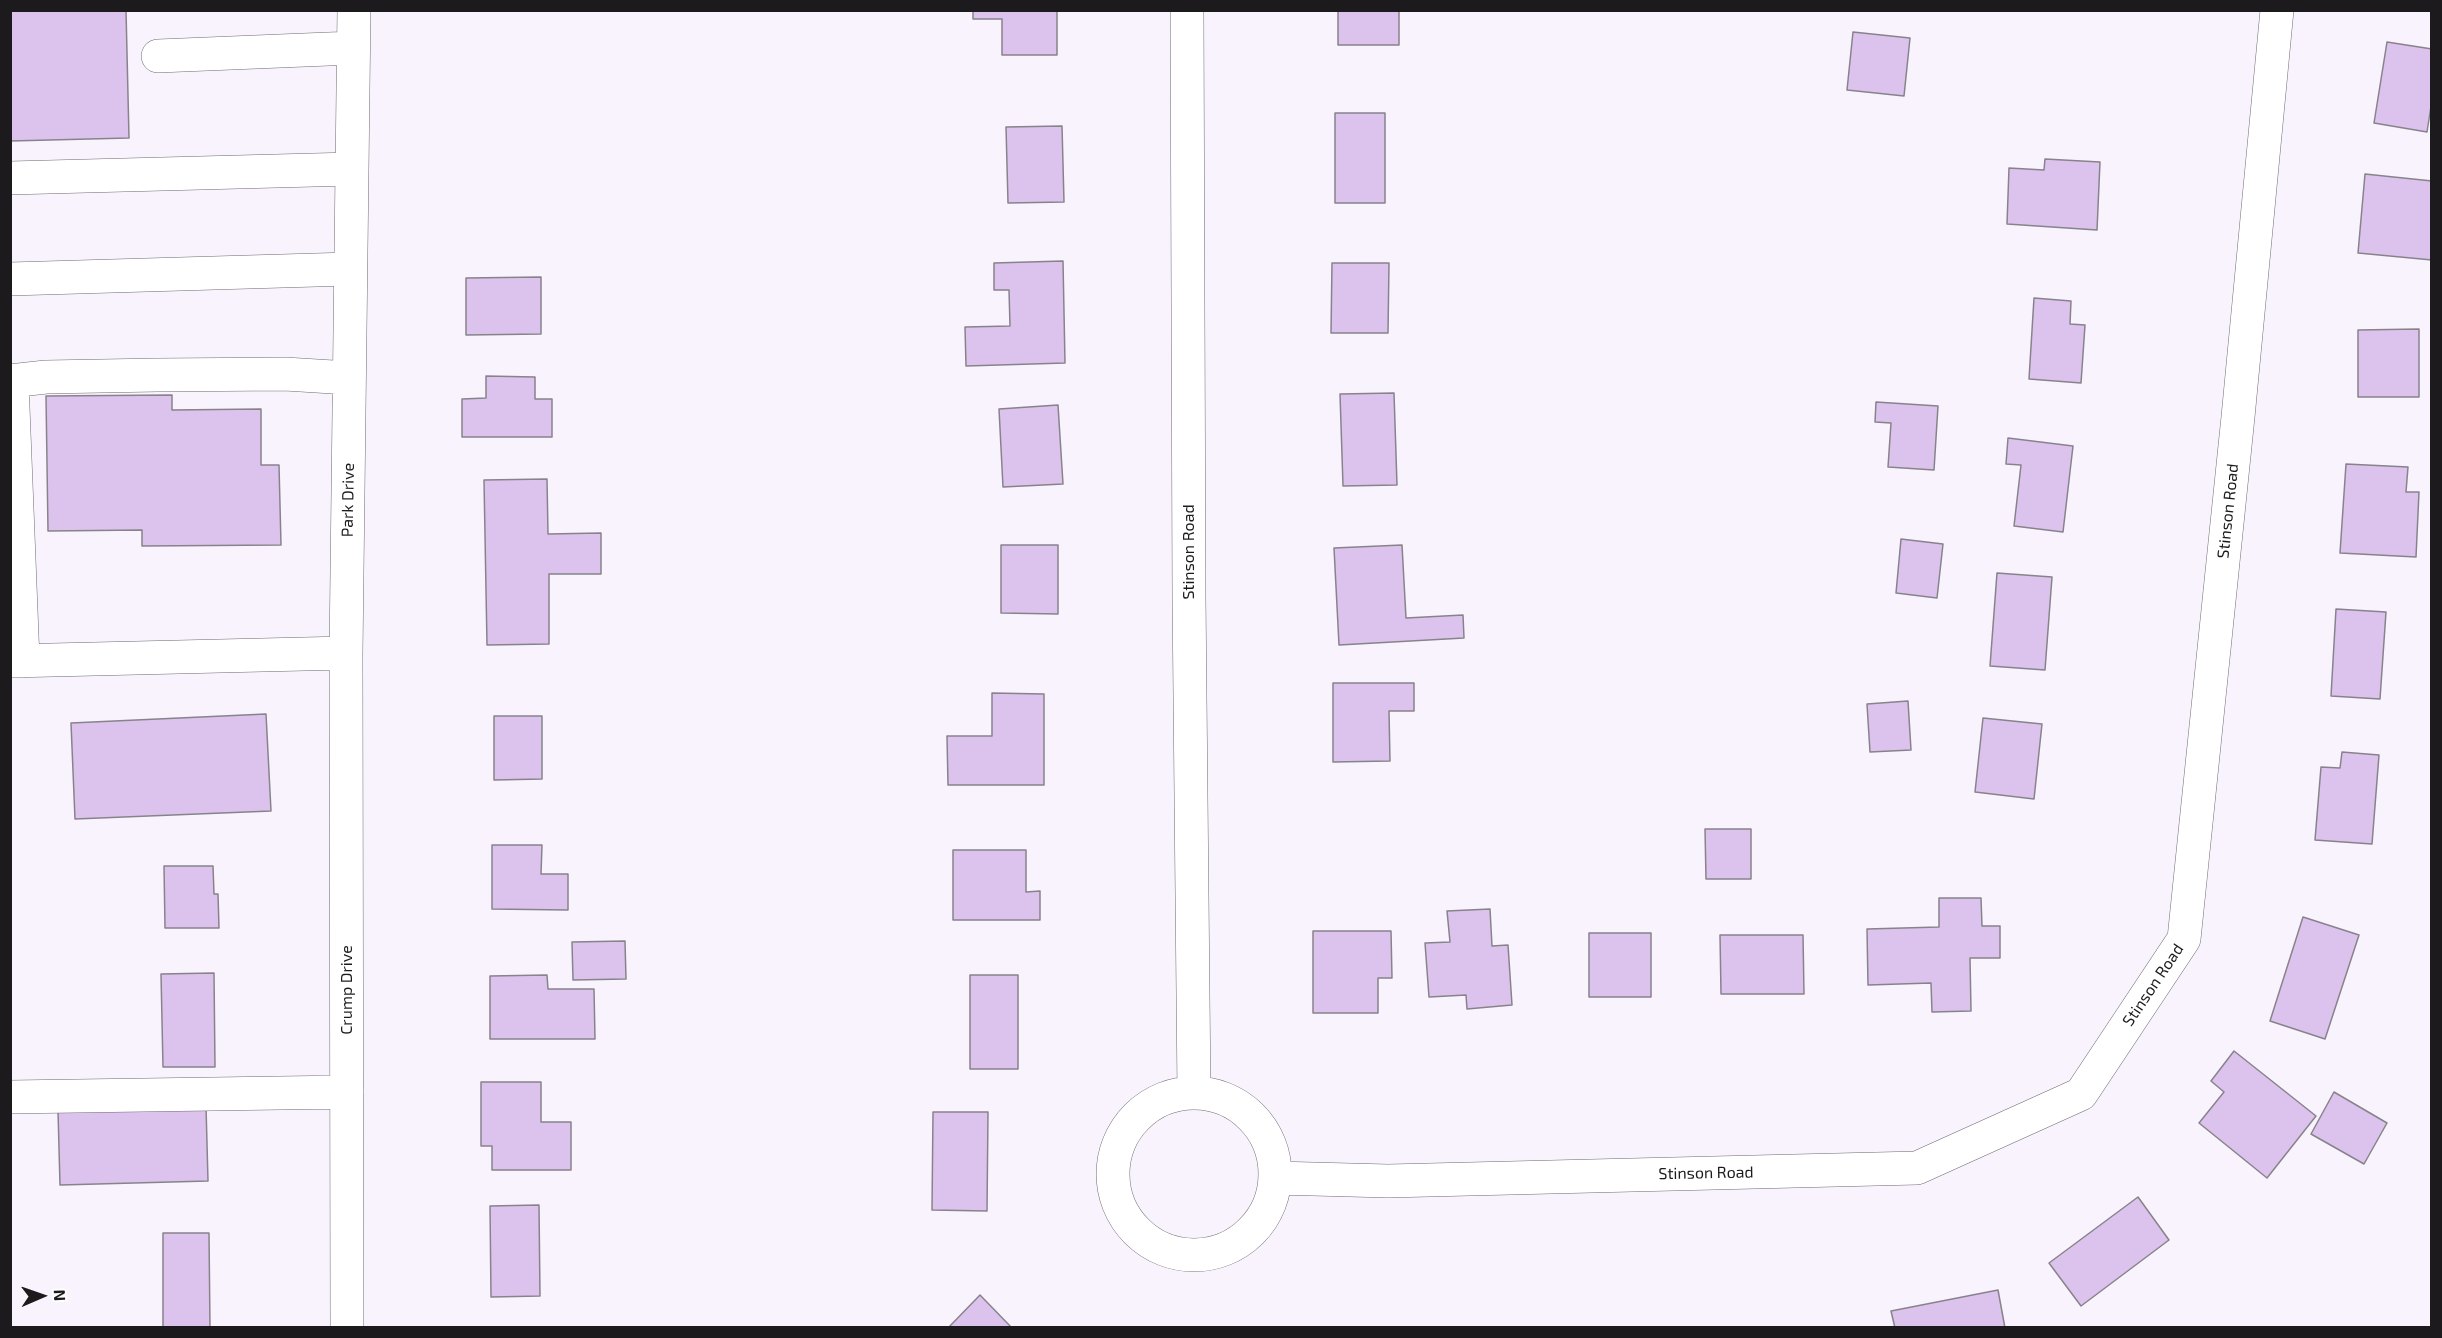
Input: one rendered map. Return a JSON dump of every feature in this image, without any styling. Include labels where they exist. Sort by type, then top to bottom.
[{"type":"street","name":"Park Drive","points":[[346,653],[354,10]]},
{"type":"street","name":"Stinson Road","points":[[1187,10],[1194,1093]]},
{"type":"street","name":"Stinson Road","points":[[1275,1178],[1388,1181],[1917,1168],[2081,1094],[2184,939],[2277,10]]},
{"type":"street","points":[[158,56],[353,48]]},
{"type":"street","points":[[10,178],[352,169]]},
{"type":"street","points":[[10,279],[350,269]]},
{"type":"street","points":[[346,653],[17,661],[11,382],[46,377],[157,375],[285,374],[349,378]]},
{"type":"street","name":"Crump Drive","points":[[346,653],[347,1328]]},
{"type":"street","points":[[10,1096],[347,1092]]},
{"type":"street","points":[[1194,1093],[1227,1099],[1250,1113],[1266,1135],[1275,1162],[1275,1178],[1274,1190],[1265,1216],[1247,1237],[1223,1251],[1196,1256],[1168,1252],[1145,1240],[1126,1221],[1115,1197],[1112,1171],[1118,1144],[1131,1122],[1151,1104],[1175,1094],[1194,1093]]},
{"type":"building","points":[[10,10],[126,10],[129,138],[10,141]]},
{"type":"building","points":[[973,10],[1057,10],[1057,55],[1002,55],[1002,19],[973,19]]},
{"type":"building","points":[[1338,10],[1399,10],[1399,45],[1338,45]]},
{"type":"building","points":[[1853,32],[1910,38],[1904,96],[1847,90]]},
{"type":"building","points":[[2387,42],[2432,49],[2432,100],[2427,132],[2374,123]]},
{"type":"building","points":[[1335,113],[1385,113],[1385,203],[1335,203]]},
{"type":"building","points":[[1062,126],[1064,202],[1008,203],[1006,127]]},
{"type":"building","points":[[2045,159],[2100,162],[2097,230],[2007,224],[2009,168],[2044,170]]},
{"type":"building","points":[[2365,174],[2432,181],[2432,260],[2358,253]]},
{"type":"building","points":[[1063,261],[1065,363],[966,366],[965,327],[1010,326],[1009,290],[994,290],[994,263]]},
{"type":"building","points":[[1332,263],[1389,263],[1388,333],[1331,333]]},
{"type":"building","points":[[541,277],[541,334],[466,335],[466,278]]},
{"type":"building","points":[[2034,298],[2071,301],[2070,324],[2085,325],[2081,383],[2029,379]]},
{"type":"building","points":[[2419,329],[2419,397],[2358,397],[2358,330]]},
{"type":"building","points":[[486,376],[535,377],[535,399],[552,399],[552,437],[462,437],[462,399],[486,398]]},
{"type":"building","points":[[1394,393],[1397,485],[1343,486],[1340,394]]},
{"type":"building","points":[[172,395],[172,410],[261,409],[261,465],[279,465],[281,545],[142,546],[142,530],[48,531],[46,396]]},
{"type":"building","points":[[1876,402],[1938,406],[1934,470],[1888,467],[1891,423],[1875,422]]},
{"type":"building","points":[[1058,405],[1063,484],[1003,487],[999,409]]},
{"type":"building","points":[[2008,438],[2073,446],[2063,532],[2014,526],[2021,465],[2006,464]]},
{"type":"building","points":[[2346,464],[2408,467],[2406,492],[2419,492],[2416,557],[2340,553]]},
{"type":"building","points":[[547,479],[548,534],[601,533],[601,574],[549,574],[549,644],[487,645],[484,480]]},
{"type":"building","points":[[1901,539],[1943,544],[1937,598],[1896,593]]},
{"type":"building","points":[[1001,545],[1058,545],[1058,614],[1001,613]]},
{"type":"building","points":[[1402,545],[1406,618],[1463,615],[1464,638],[1339,645],[1334,548]]},
{"type":"building","points":[[1997,573],[2052,577],[2045,670],[1990,666]]},
{"type":"building","points":[[2336,609],[2386,612],[2380,699],[2331,696]]},
{"type":"building","points":[[1333,683],[1414,683],[1414,711],[1389,711],[1390,761],[1333,762]]},
{"type":"building","points":[[992,693],[1044,694],[1044,785],[948,785],[947,736],[992,736]]},
{"type":"building","points":[[1908,701],[1911,750],[1870,752],[1867,704]]},
{"type":"building","points":[[266,714],[271,811],[75,819],[71,723]]},
{"type":"building","points":[[494,716],[542,716],[542,779],[494,780]]},
{"type":"building","points":[[1983,718],[2042,724],[2034,799],[1975,792]]},
{"type":"building","points":[[2342,752],[2379,755],[2372,844],[2315,840],[2321,767],[2340,768]]},
{"type":"building","points":[[1705,829],[1751,829],[1751,879],[1706,879]]},
{"type":"building","points":[[492,845],[542,845],[541,874],[568,874],[568,910],[492,909]]},
{"type":"building","points":[[953,850],[1026,850],[1026,892],[1040,891],[1040,920],[953,920]]},
{"type":"building","points":[[164,866],[213,866],[214,894],[218,894],[219,928],[165,928]]},
{"type":"building","points":[[1939,898],[1981,898],[1982,926],[2000,926],[2000,958],[1970,958],[1971,1011],[1932,1012],[1931,983],[1868,985],[1867,929],[1939,927]]},
{"type":"building","points":[[1490,909],[1492,946],[1508,945],[1512,1005],[1467,1009],[1466,995],[1429,997],[1425,943],[1450,942],[1447,911]]},
{"type":"building","points":[[2303,917],[2359,935],[2325,1039],[2270,1021]]},
{"type":"building","points":[[1313,931],[1391,931],[1392,978],[1378,978],[1378,1013],[1313,1013]]},
{"type":"building","points":[[1589,933],[1651,933],[1651,997],[1589,997]]},
{"type":"building","points":[[1720,935],[1803,935],[1804,994],[1721,994]]},
{"type":"building","points":[[625,941],[626,979],[573,980],[572,942]]},
{"type":"building","points":[[214,973],[215,1067],[163,1067],[161,974]]},
{"type":"building","points":[[547,975],[548,989],[594,989],[595,1039],[490,1039],[490,976]]},
{"type":"building","points":[[970,975],[1018,975],[1018,1069],[970,1069]]},
{"type":"building","points":[[2234,1051],[2316,1116],[2267,1178],[2199,1123],[2224,1092],[2211,1081]]},
{"type":"building","points":[[481,1082],[541,1082],[541,1122],[571,1122],[571,1170],[492,1170],[492,1146],[481,1146]]},
{"type":"building","points":[[2334,1092],[2387,1123],[2364,1164],[2311,1134]]},
{"type":"building","points":[[206,1106],[208,1181],[60,1185],[58,1111]]},
{"type":"building","points":[[933,1112],[988,1112],[987,1211],[932,1210]]},
{"type":"building","points":[[2138,1197],[2169,1240],[2081,1306],[2049,1263]]},
{"type":"building","points":[[539,1205],[540,1296],[491,1297],[490,1206]]},
{"type":"building","points":[[163,1233],[209,1233],[210,1328],[163,1328]]},
{"type":"building","points":[[1998,1290],[2005,1328],[1895,1328],[1891,1311]]},
{"type":"building","points":[[980,1295],[1012,1328],[948,1328]]}]
